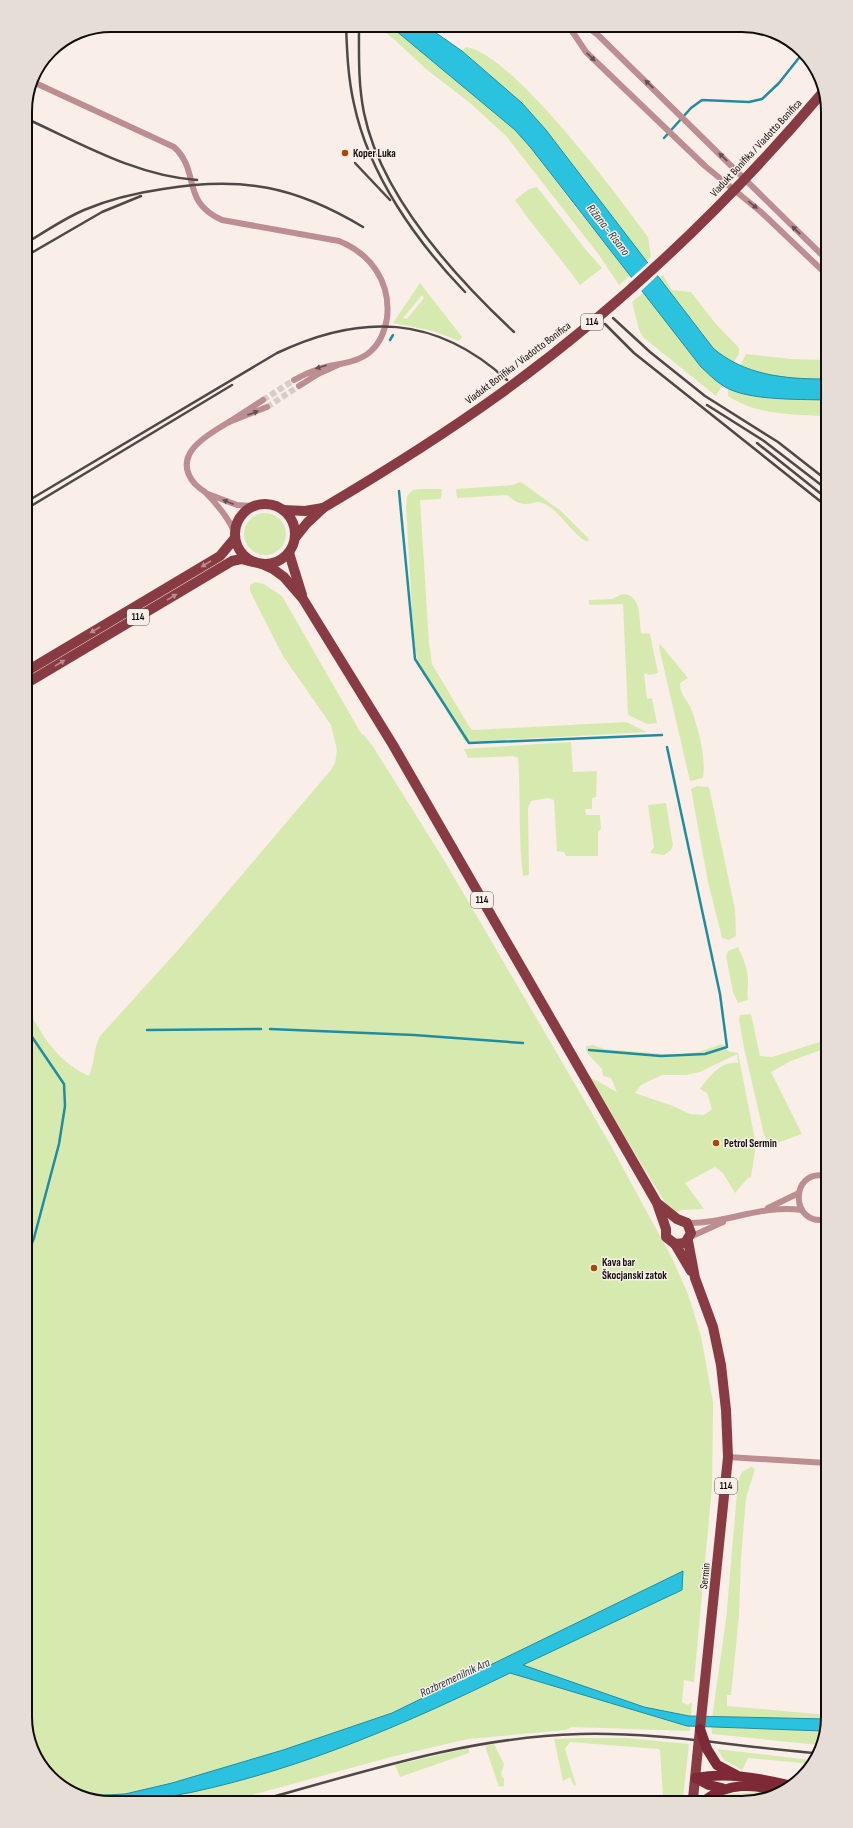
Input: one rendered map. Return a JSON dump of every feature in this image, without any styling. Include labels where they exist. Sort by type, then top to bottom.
[{"type":"highway","points":[[700,1729],[703,1748],[717,1765],[739,1777]]},
{"type":"highway","points":[[696,1778],[710,1775],[739,1777],[784,1784]]},
{"type":"highway","points":[[696,1778],[709,1785],[722,1788],[746,1786],[772,1790]]},
{"type":"highway","points":[[711,1796],[722,1788]]},
{"type":"main road","name":"Viadukt Bonifika / Viadotto Bonifica","points":[[323,508],[410,455],[463,420],[501,393],[583,329],[639,281],[722,203],[765,158],[819,96]]},
{"type":"main road","name":"114","points":[[32,668],[220,556],[234,535],[242,514],[252,506],[265,503],[278,506],[283,510],[306,511],[323,508]]},
{"type":"main road","name":"114","points":[[234,535],[240,552],[257,563],[277,562],[289,553],[295,538],[307,523],[323,508]]},
{"type":"main road","points":[[283,510],[293,522],[295,538]]},
{"type":"main road","name":"114","points":[[289,553],[303,599]]},
{"type":"main road","name":"114","points":[[32,680],[232,561],[241,559],[257,563],[273,569],[287,580],[303,599],[393,745],[657,1203],[666,1229],[666,1237],[675,1244]]},
{"type":"main road","name":"114","points":[[657,1203],[677,1219],[687,1223],[690,1229],[689,1239]]},
{"type":"main road","points":[[666,1229],[670,1222],[677,1219]]},
{"type":"main road","points":[[675,1244],[682,1244],[689,1239]]},
{"type":"main road","name":"Sermin","points":[[689,1239],[695,1278]]},
{"type":"main road","name":"Sermin","points":[[675,1244],[695,1278],[713,1327],[721,1365],[726,1410],[728,1457],[700,1729]]},
{"type":"main road","points":[[694,1796],[696,1778],[703,1748]]},
{"type":"street","points":[[573,32],[586,52],[679,142],[705,166],[761,212],[821,269]]},
{"type":"street","points":[[594,32],[692,126],[821,254]]},
{"type":"street","points":[[37,84],[174,147],[185,159],[194,194],[202,206],[214,216],[222,220],[339,241],[350,246],[364,256],[375,267],[384,284],[388,306],[384,332],[371,352],[357,360],[314,369],[294,380]]},
{"type":"street","points":[[298,386],[318,374],[340,364]]},
{"type":"street","points":[[234,535],[226,515],[204,492],[196,486],[189,473],[188,460],[190,452],[195,444],[263,400]]},
{"type":"street","points":[[228,422],[267,406]]},
{"type":"street","points":[[204,492],[237,505],[252,506]]},
{"type":"street","points":[[821,1176],[808,1179],[799,1193],[798,1202],[802,1210],[811,1218],[821,1219]]},
{"type":"street","points":[[765,1210],[799,1193]]},
{"type":"street","points":[[687,1223],[702,1223],[765,1210],[784,1208],[802,1210]]},
{"type":"street","points":[[689,1239],[733,1217]]},
{"type":"street","points":[[728,1457],[821,1463]]},
{"type":"green space","points":[[385,32],[397,32],[515,130],[531,148],[575,207],[631,275],[619,285],[599,255],[506,136],[470,103],[426,69]]},
{"type":"green space","points":[[466,47],[486,55],[510,74],[536,99],[563,129],[614,191],[648,237],[651,257],[646,261],[545,129],[522,103],[462,51]]},
{"type":"green space","points":[[537,187],[586,250],[602,268],[580,285],[515,200],[529,189]]},
{"type":"green space","points":[[663,275],[672,290],[691,292],[715,323],[739,348],[739,354],[733,363],[713,348],[659,278]]},
{"type":"green space","points":[[420,283],[462,337],[459,341],[433,331],[393,323]],"holes":[[[422,295],[424,298],[407,319],[403,318]]]},
{"type":"green space","points":[[644,292],[701,367],[722,386],[716,396],[644,338],[639,330],[632,302]]},
{"type":"green space","points":[[746,354],[791,359],[821,360],[821,379],[781,377],[760,373],[740,366]]},
{"type":"green space","points":[[728,389],[774,399],[821,400],[821,416],[787,414],[762,410],[750,407],[728,396]]},
{"type":"green space","points":[[521,482],[561,511],[589,539],[587,542],[575,533],[555,511],[549,506],[540,502],[521,504],[507,495],[457,498],[456,489],[512,485]]},
{"type":"green space","points":[[442,489],[441,499],[420,500],[429,643],[432,664],[470,728],[473,730],[626,722],[647,732],[467,742],[464,740],[418,662],[414,645],[406,506],[407,496],[413,490]]},
{"type":"green space","points":[[265,513],[280,519],[286,534],[280,549],[265,555],[250,549],[244,534],[250,519]]},
{"type":"green space","points":[[255,582],[264,584],[282,596],[362,735],[363,734],[372,745],[444,860],[610,1144],[672,1258],[688,1294],[701,1336],[713,1402],[712,1486],[694,1682],[684,1680],[682,1702],[688,1705],[692,1702],[690,1731],[572,1727],[566,1730],[468,1739],[391,1757],[249,1796],[106,1796],[90,1793],[71,1785],[55,1773],[43,1757],[36,1742],[32,1722],[32,1017],[46,1040],[60,1056],[78,1070],[89,1076],[96,1046],[100,1036],[178,950],[330,771],[335,763],[337,750],[331,725],[283,656],[250,591],[250,585]]},
{"type":"green space","points":[[622,594],[628,595],[636,602],[641,633],[650,634],[658,673],[649,675],[644,673],[647,699],[652,698],[657,723],[647,724],[628,715],[623,604],[589,605],[589,600],[612,599]]},
{"type":"green space","points":[[660,644],[688,678],[680,683],[680,687],[692,711],[699,736],[704,762],[703,778],[690,781],[659,647]]},
{"type":"green space","points":[[571,742],[573,772],[597,771],[596,797],[592,798],[592,809],[585,809],[586,815],[600,815],[601,829],[598,832],[598,856],[566,856],[564,852],[557,851],[554,800],[548,798],[531,801],[528,808],[529,875],[523,876],[518,758],[513,756],[468,758],[464,749]]},
{"type":"green space","points":[[697,786],[709,787],[735,909],[736,936],[729,940],[722,938],[708,882],[691,789]]},
{"type":"green space","points":[[666,803],[673,845],[671,850],[664,855],[650,853],[654,847],[648,805]]},
{"type":"green space","points":[[738,947],[747,972],[748,1000],[738,1003],[733,992],[726,956],[728,951]]},
{"type":"green space","points":[[751,1014],[760,1056],[772,1057],[821,1042],[821,1050],[791,1061],[771,1072],[802,1134],[774,1144],[768,1142],[764,1135],[744,1048],[739,1019],[740,1015]]},
{"type":"green space","points":[[722,1044],[728,1051],[738,1053],[756,1145],[751,1177],[747,1179],[735,1193],[723,1173],[715,1167],[685,1183],[704,1209],[682,1210],[672,1214],[588,1076],[617,1092],[611,1078],[603,1076],[602,1069],[587,1053],[586,1046],[593,1045],[605,1049],[675,1055],[698,1052]],"holes":[[[737,1054],[738,1063],[726,1064],[716,1070],[700,1089],[707,1093],[712,1109],[704,1115],[690,1114],[673,1106],[635,1093],[641,1085],[662,1075],[686,1075],[700,1072]]]},
{"type":"green space","points":[[751,1467],[755,1469],[746,1498],[741,1559],[739,1616],[731,1695],[727,1695],[727,1706],[821,1714],[820,1723],[769,1718],[712,1718],[726,1620],[738,1481],[742,1472]]},
{"type":"green space","points":[[711,1725],[766,1726],[819,1731],[816,1745],[712,1734]]},
{"type":"green space","points":[[626,1738],[689,1744],[683,1796],[663,1796],[660,1750],[658,1749],[570,1742],[565,1749],[576,1785],[574,1786],[570,1777],[563,1781],[554,1739]]},
{"type":"green space","points":[[494,1744],[504,1764],[501,1774],[504,1779],[504,1786],[499,1787],[485,1746]]},
{"type":"green space","points":[[469,1748],[469,1753],[400,1777],[395,1765]]},
{"type":"green space","points":[[717,1749],[808,1760],[806,1763],[748,1758],[742,1770],[724,1760]]},
{"type":"green space","points":[[764,1793],[742,1796],[720,1796],[722,1794]]},
{"type":"water","name":"Rižana - Risano","points":[[397,32],[434,32],[462,51],[522,103],[546,130],[713,348],[725,357],[751,370],[765,374],[794,378],[821,379],[821,400],[757,397],[732,390],[714,379],[701,367],[531,148],[515,130]]},
{"type":"water","points":[[683,1571],[682,1590],[523,1665],[644,1707],[689,1716],[821,1719],[819,1731],[687,1726],[510,1673],[394,1726],[315,1757],[275,1770],[234,1782],[172,1796],[102,1795],[125,1794],[172,1783],[283,1750],[392,1713]]},
{"type":"pier","points":[[649,262],[659,274],[640,292],[630,279]]},
{"type":"waterway","points":[[664,138],[691,108],[702,100],[749,102],[762,99],[779,83],[799,57]]},
{"type":"waterway","points":[[390,340],[393,335]]},
{"type":"waterway","points":[[399,491],[415,659],[469,743],[662,735]]},
{"type":"waterway","points":[[589,1050],[661,1056],[705,1054],[727,1047],[720,994],[667,747]]},
{"type":"waterway","points":[[147,1030],[261,1029]]},
{"type":"waterway","points":[[270,1029],[414,1035],[523,1043]]},
{"type":"waterway","points":[[32,1037],[64,1084],[65,1106],[59,1144],[32,1243]]},
{"type":"tunnel","points":[[263,400],[294,380]]},
{"type":"tunnel","points":[[267,407],[299,386]]},
{"type":"railway","points":[[346,32],[350,84],[361,130],[371,156],[397,206],[412,229],[465,292]]},
{"type":"railway","points":[[359,32],[360,80],[364,113],[373,144],[386,174],[403,204],[423,233],[468,286],[514,332]]},
{"type":"railway","points":[[32,121],[88,148],[130,165],[174,177],[197,180]]},
{"type":"railway","points":[[355,163],[390,200]]},
{"type":"railway","points":[[32,239],[61,221],[94,206],[113,200],[163,189],[191,185],[218,184],[243,184],[291,194],[314,202],[363,227]]},
{"type":"railway","points":[[32,253],[102,212],[141,196]]},
{"type":"railway","points":[[613,318],[650,352],[705,396],[778,442],[821,476]]},
{"type":"railway","points":[[605,324],[634,353],[821,502]]},
{"type":"railway","points":[[32,498],[277,353],[308,340],[338,331],[368,327],[397,327],[425,332],[453,343],[480,359],[507,380]]},
{"type":"railway","points":[[32,505],[232,385]]},
{"type":"railway","points":[[707,405],[764,441],[821,485]]},
{"type":"railway","points":[[757,443],[821,494]]},
{"type":"railway","points":[[276,1796],[416,1758],[456,1749],[538,1737],[580,1734],[639,1735],[813,1753]]},
{"type":"place","name":"Koper Luka","points":[[345,153]]},
{"type":"place","name":"Petrol Sermin","points":[[716,1143]]},
{"type":"place","name":"Kava bar Škocjanski zatok","points":[[594,1268]]},
{"type":"water label","name":"Razbremenilnik Ara","points":[[455,1678]]}]
